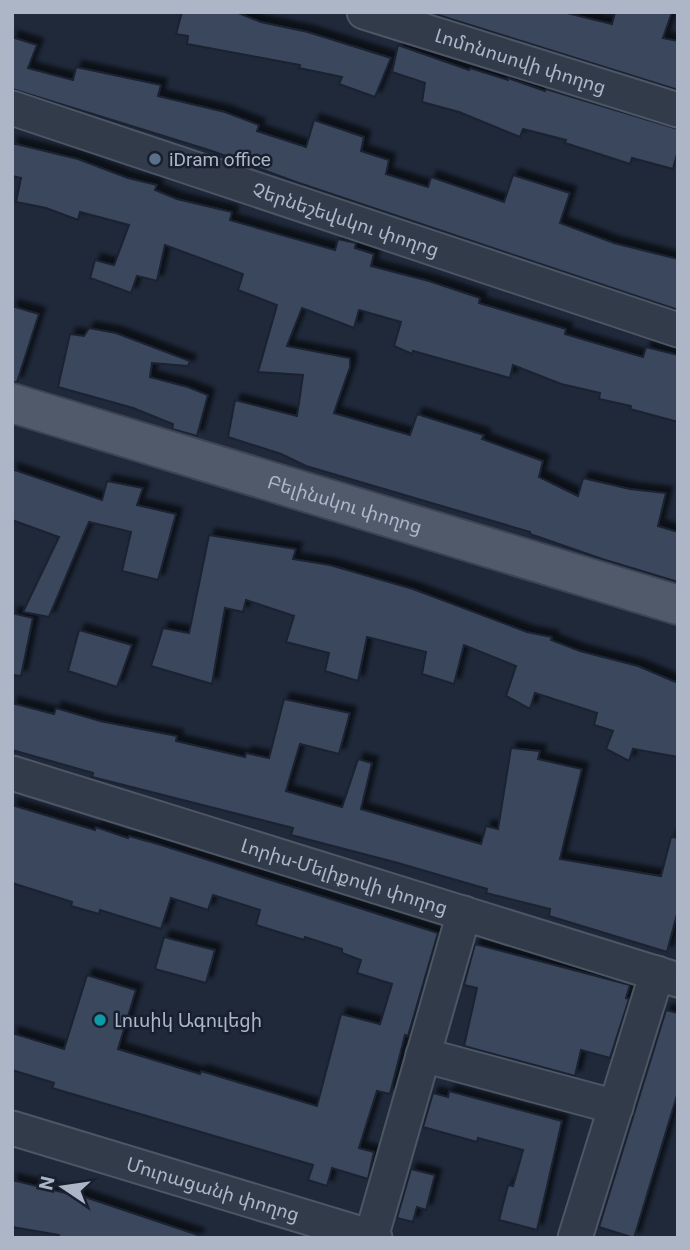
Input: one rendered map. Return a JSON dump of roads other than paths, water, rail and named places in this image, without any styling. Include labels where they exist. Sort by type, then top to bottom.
[{"type":"main road","name":"Բելինսկու փողոց","points":[[12,403],[678,605]]},
{"type":"street","name":"Լոմոնոսովի փողոց","points":[[364,12],[678,110]]},
{"type":"street","name":"Չերնեշեվսկու փողոց","points":[[12,108],[678,330]]},
{"type":"street","name":"Լորիս-Մելիքովի փողոց","points":[[12,773],[667,976]]},
{"type":"street","points":[[372,1237],[464,913]]},
{"type":"street","points":[[575,1238],[616,1107],[667,976]]},
{"type":"street","points":[[423,1055],[616,1107]]},
{"type":"street","name":"Մուրացանի փողոց","points":[[12,1128],[372,1237]]},
{"type":"place","name":"iDram office","points":[[155,159]]},
{"type":"place","name":"Լուսիկ Ագուլեցի","points":[[100,1020]]}]
